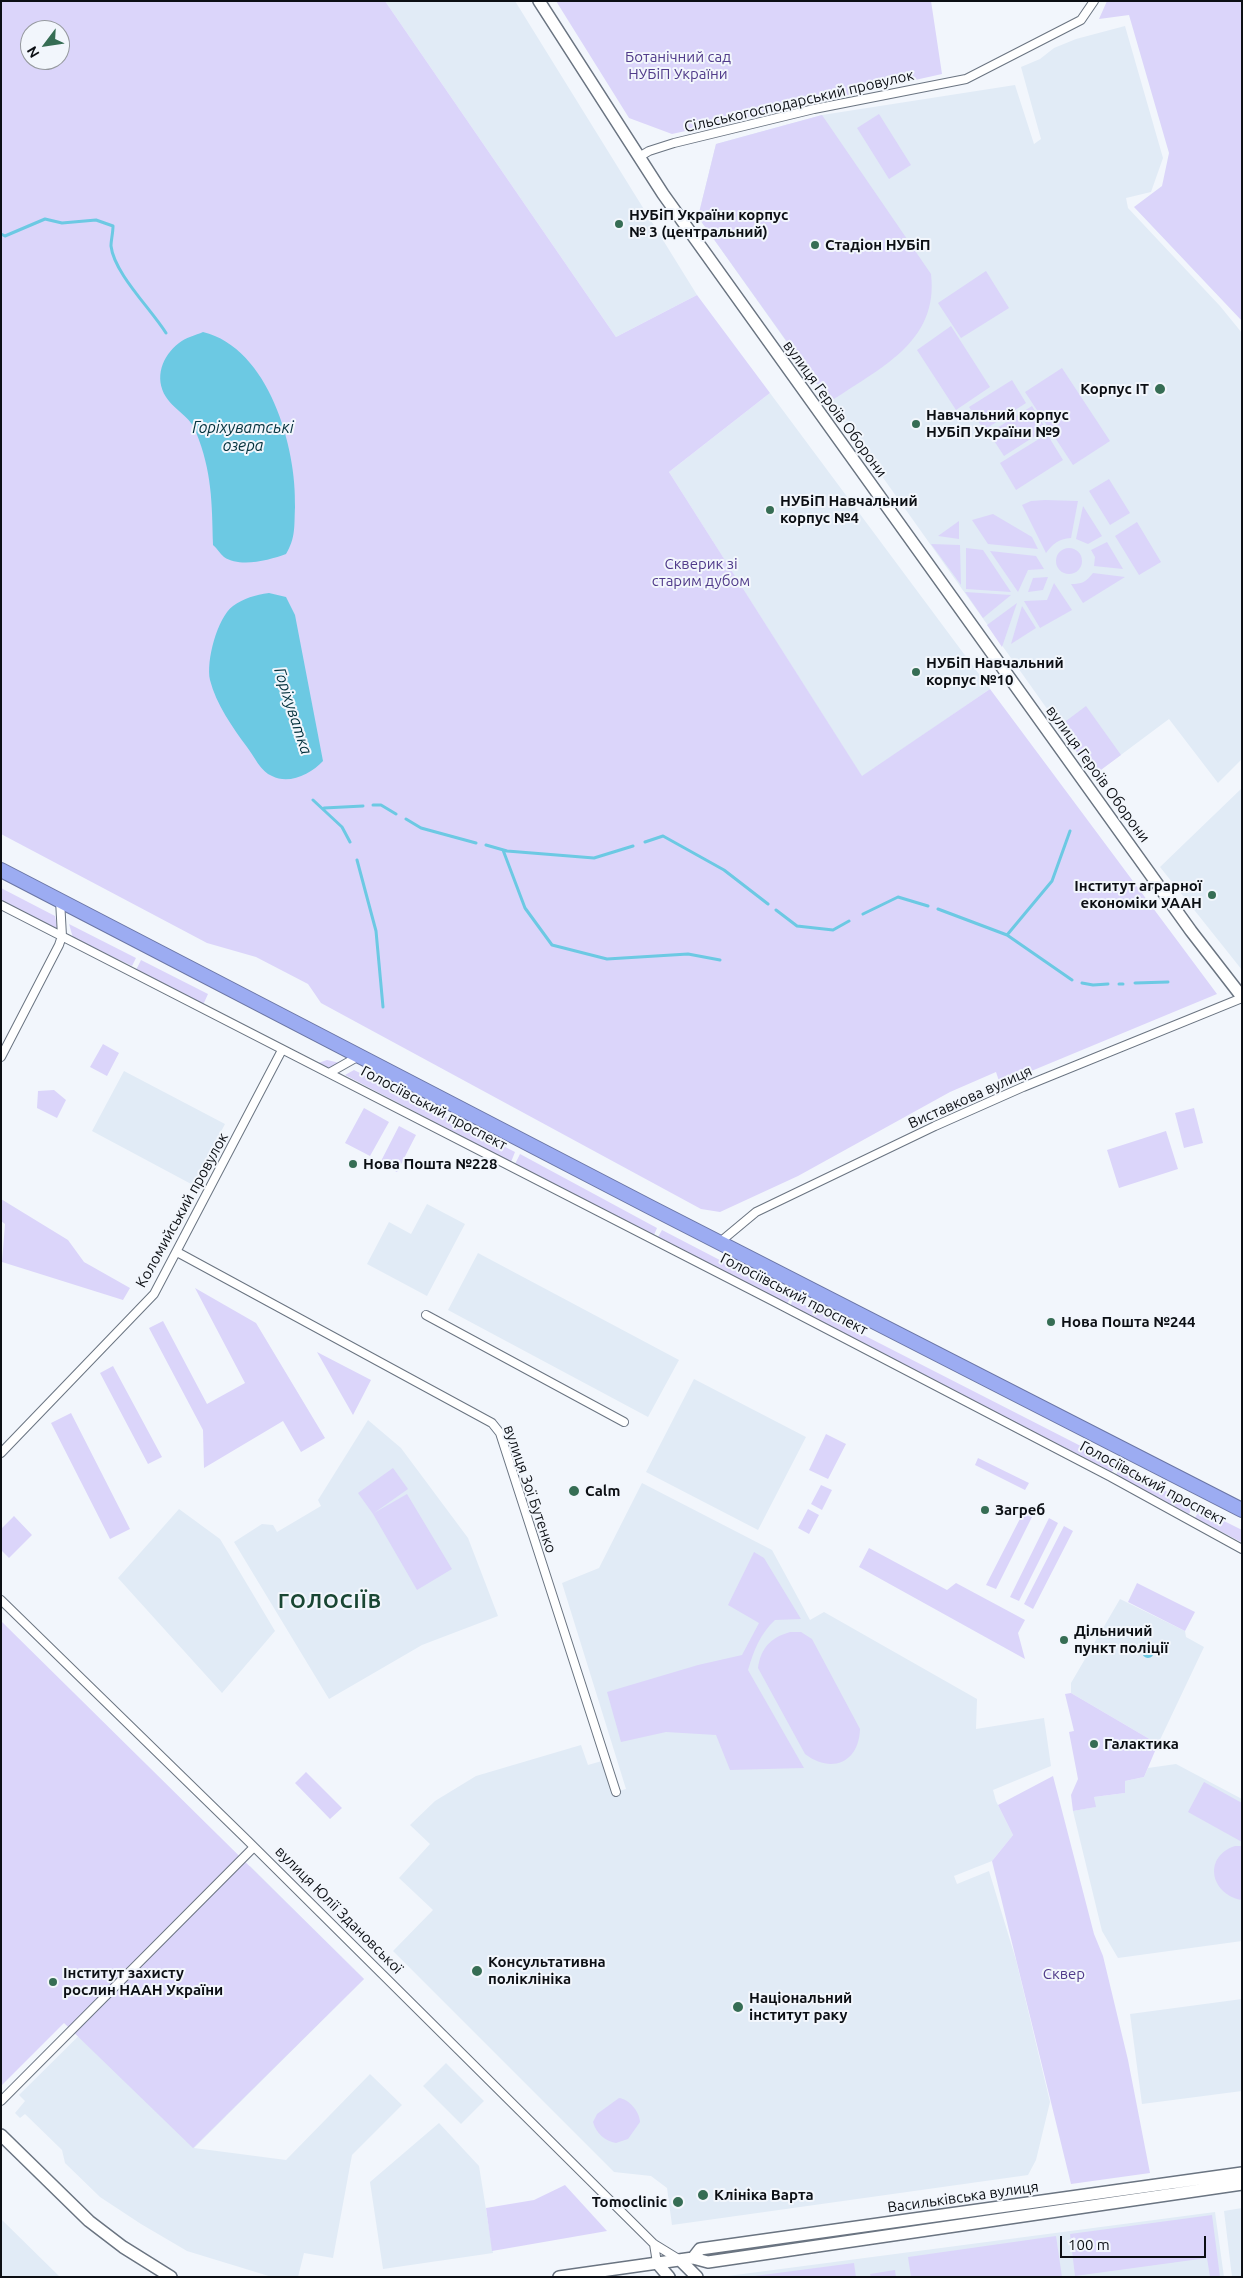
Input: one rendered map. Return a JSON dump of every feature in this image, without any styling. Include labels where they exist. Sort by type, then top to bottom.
[{"type":"highway","name":"Голосіївський проспект","points":[[1,870],[358,1056],[1242,1510]]},
{"type":"main road","name":"вулиця Героїв Оборони","points":[[539,1],[639,157],[809,399],[1191,931],[1242,998]]},
{"type":"main road","points":[[1,2135],[89,2221],[123,2247],[171,2277]]},
{"type":"main road","name":"Васильківська вулиця","points":[[693,2258],[700,2250],[1242,2173]]},
{"type":"main road","name":"Васильківська вулиця","points":[[559,2277],[693,2258],[708,2262],[1242,2184]]},
{"type":"main road","name":"вулиця Юлії Здановської","points":[[680,2260],[697,2277]]},
{"type":"main road","points":[[657,2263],[669,2277]]},
{"type":"street","name":"Сільськогосподарський провулок","points":[[639,157],[649,151],[674,144],[814,109],[966,79],[1081,20],[1094,1]]},
{"type":"street","points":[[1,1057],[62,936],[60,900]]},
{"type":"street","name":"Голосіївський проспект","points":[[1,905],[888,1361],[1111,1477],[1242,1549]]},
{"type":"street","name":"Виставкова вулиця","points":[[720,1242],[756,1212],[948,1120],[1242,998]]},
{"type":"street","name":"Коломийський провулок","points":[[1,1453],[154,1294],[282,1050]]},
{"type":"street","name":"Голосіївський проспект","points":[[329,1072],[358,1056]]},
{"type":"street","name":"вулиця Зої Бутенко","points":[[177,1252],[492,1423],[500,1433],[616,1792]]},
{"type":"street","points":[[426,1315],[624,1422]]},
{"type":"street","name":"вулиця Юлії Здановської","points":[[1,1600],[254,1847],[654,2244],[680,2260]]},
{"type":"street","points":[[1,2101],[254,1847]]},
{"type":"street","points":[[654,2244],[657,2263]]},
{"type":"shaded area","points":[[385,1],[515,1],[697,295],[616,337]]},
{"type":"shaded area","points":[[1125,26],[1163,158],[1151,192],[1126,198],[1128,208],[1220,306],[1242,333],[1242,759],[1218,783],[1169,719],[1094,775],[698,217],[716,144],[822,115],[1015,85],[1034,144],[1041,139],[1021,67],[1040,59],[1054,48],[1076,39]]},
{"type":"shaded area","points":[[770,393],[990,689],[862,777],[669,472]]},
{"type":"shaded area","name":"Інститут аграрної економіки УААН","points":[[1242,788],[1242,970],[1160,867]]},
{"type":"shaded area","points":[[124,1071],[225,1124],[193,1185],[92,1131]]},
{"type":"shaded area","points":[[427,1204],[465,1224],[427,1296],[367,1264],[389,1222],[411,1234]]},
{"type":"shaded area","points":[[478,1253],[679,1360],[648,1417],[448,1310]]},
{"type":"shaded area","points":[[694,1379],[806,1437],[758,1530],[646,1472]]},
{"type":"shaded area","points":[[368,1420],[401,1448],[468,1538],[498,1616],[422,1645],[329,1699],[234,1542],[262,1524],[273,1525],[277,1532],[321,1506],[318,1500]]},
{"type":"shaded area","name":"Національний інститут раку","points":[[642,1483],[772,1550],[810,1620],[824,1612],[977,1699],[976,1729],[1044,1718],[1051,1766],[993,1790],[996,1801],[1013,1835],[992,1861],[954,1876],[957,1884],[989,1871],[1016,1960],[1050,2102],[1036,2160],[1028,2175],[672,2225],[667,2188],[651,2176],[614,2172],[393,1951],[433,1910],[399,1878],[430,1844],[410,1825],[435,1801],[476,1776],[581,1745],[588,1765],[602,1761],[612,1793],[626,1789],[562,1583],[599,1568]]},
{"type":"shaded area","points":[[179,1509],[220,1539],[275,1631],[222,1693],[118,1578]]},
{"type":"shaded area","points":[[1120,1599],[1185,1631],[1186,1637],[1204,1647],[1158,1744],[1071,1693],[1071,1683]]},
{"type":"shaded area","points":[[1176,1764],[1242,1799],[1242,1941],[1118,1958],[1102,1931],[1073,1811],[1095,1807],[1094,1797],[1125,1793],[1125,1781],[1144,1777],[1148,1768]]},
{"type":"shaded area","points":[[250,1866],[364,1979],[194,2148],[286,2160],[370,2074],[402,2105],[352,2155],[333,2258],[304,2253],[298,2277],[272,2277],[187,2251],[100,2197],[65,2163],[62,2150],[25,2114],[20,2118],[15,2113],[25,2101],[19,2095]]},
{"type":"shaded area","points":[[1242,1999],[1242,2091],[1142,2104],[1130,2014]]},
{"type":"shaded area","points":[[446,2063],[484,2101],[461,2124],[423,2086]]},
{"type":"shaded area","points":[[439,2123],[479,2166],[493,2253],[383,2269],[370,2182]]},
{"type":"shaded area","points":[[1242,2208],[1242,2277],[1232,2277],[1224,2211]]},
{"type":"shaded area","points":[[1215,2212],[1224,2277],[720,2277]]},
{"type":"shaded area","points":[[1,2219],[60,2277],[1,2277]]},
{"type":"green space","name":"Скверик зі старим дубом","points":[[1,1],[385,1],[616,337],[697,295],[770,393],[669,472],[862,776],[990,689],[1217,994],[1000,1084],[996,1072],[950,1092],[798,1176],[720,1212],[701,1209],[321,1003],[308,984],[256,957],[207,943],[1,834]]},
{"type":"green space","name":"Ботанічний сад НУБіП України","points":[[556,1],[931,1],[942,74],[672,134],[629,118]]},
{"type":"green space","points":[[1107,1],[1242,1],[1242,321],[1134,207],[1162,186],[1169,153],[1129,15],[1099,19]]},
{"type":"green space","points":[[879,114],[911,165],[889,179],[857,128]]},
{"type":"green space","name":"Стадіон НУБіП","points":[[822,115],[931,274],[931,298],[925,318],[915,336],[886,365],[830,402],[698,217],[716,144]]},
{"type":"green space","points":[[986,271],[1009,308],[961,338],[938,303]]},
{"type":"green space","points":[[951,326],[990,387],[956,410],[917,350]]},
{"type":"green space","points":[[1062,368],[1110,441],[1073,465],[1025,392]]},
{"type":"green space","points":[[1012,380],[1026,403],[984,430],[969,407]]},
{"type":"green space","points":[[1032,406],[1046,429],[1004,456],[989,433]]},
{"type":"green space","points":[[1047,434],[1063,460],[1016,490],[1000,463]]},
{"type":"green space","points":[[1109,479],[1130,513],[1110,525],[1089,491]]},
{"type":"green space","points":[[1031,501],[1078,501],[1071,538],[1056,542],[1046,553],[1022,505]]},
{"type":"green space","points":[[1083,506],[1102,536],[1088,544],[1076,539]]},
{"type":"green space","points":[[993,514],[1032,537],[1038,549],[988,544],[972,520]]},
{"type":"green space","points":[[959,521],[959,539],[938,536]]},
{"type":"green space","points":[[1137,522],[1161,562],[1139,575],[1115,536]]},
{"type":"green space","points":[[1107,542],[1123,569],[1094,566],[1095,557],[1091,550]]},
{"type":"green space","points":[[931,544],[960,545],[961,585]]},
{"type":"green space","points":[[966,548],[983,550],[1011,592],[966,589]]},
{"type":"green space","points":[[1069,548],[1078,552],[1082,561],[1078,570],[1069,574],[1060,570],[1056,561],[1060,552]]},
{"type":"green space","points":[[990,551],[1036,556],[1044,569],[1028,570],[1018,592]]},
{"type":"green space","points":[[1093,573],[1125,577],[1083,603],[1071,584],[1084,582]]},
{"type":"green space","points":[[1048,577],[1043,590],[1028,592],[1033,578]]},
{"type":"green space","points":[[1054,583],[1072,610],[1040,628],[1024,601],[1047,600]]},
{"type":"green space","points":[[965,592],[1011,595],[983,618]]},
{"type":"green space","points":[[1017,603],[1002,647],[987,625]]},
{"type":"green space","points":[[1022,606],[1036,628],[1011,644]]},
{"type":"green space","points":[[1086,706],[1121,755],[1094,775],[1058,727]]},
{"type":"green space","points":[[1,888],[55,916],[58,930],[1,900]]},
{"type":"green space","points":[[69,924],[136,958],[132,966],[73,938]]},
{"type":"green space","points":[[141,960],[208,994],[203,1005],[136,970]]},
{"type":"green space","points":[[103,1044],[119,1053],[107,1076],[90,1067]]},
{"type":"green space","points":[[327,1060],[340,1063],[330,1069],[318,1063]]},
{"type":"green space","points":[[354,1070],[515,1152],[511,1162],[345,1075]]},
{"type":"green space","points":[[54,1090],[66,1100],[57,1118],[37,1108],[38,1091]]},
{"type":"green space","points":[[364,1108],[389,1122],[370,1156],[345,1143]]},
{"type":"green space","points":[[1194,1108],[1203,1143],[1184,1148],[1175,1113]]},
{"type":"green space","points":[[399,1126],[416,1135],[397,1172],[380,1163]]},
{"type":"green space","points":[[1166,1131],[1178,1169],[1119,1188],[1107,1150]]},
{"type":"green space","points":[[520,1154],[657,1228],[654,1235],[515,1164]]},
{"type":"green space","points":[[1,1199],[68,1240],[84,1262],[130,1288],[123,1300],[2,1262],[5,1224],[1,1221]]},
{"type":"green space","points":[[662,1230],[791,1297],[787,1304],[658,1237]]},
{"type":"green space","points":[[195,1288],[256,1323],[325,1438],[301,1452],[283,1421],[204,1468],[203,1430],[149,1328],[163,1321],[207,1404],[245,1383]]},
{"type":"green space","points":[[793,1299],[1116,1464],[1112,1472],[790,1307]]},
{"type":"green space","points":[[317,1352],[371,1380],[353,1415]]},
{"type":"green space","points":[[113,1366],[162,1457],[148,1464],[100,1373]]},
{"type":"green space","points":[[71,1413],[130,1529],[110,1539],[51,1423]]},
{"type":"green space","points":[[826,1434],[846,1444],[828,1479],[809,1470]]},
{"type":"green space","points":[[978,1458],[1029,1483],[1025,1490],[975,1465]]},
{"type":"green space","points":[[1120,1466],[1193,1506],[1189,1514],[1116,1475]]},
{"type":"green space","points":[[393,1468],[408,1489],[374,1513],[407,1494],[452,1569],[417,1590],[373,1514],[358,1493]]},
{"type":"green space","points":[[821,1485],[832,1490],[822,1510],[811,1504]]},
{"type":"green space","points":[[1026,1507],[1035,1511],[996,1589],[986,1585]]},
{"type":"green space","points":[[808,1509],[819,1515],[809,1534],[798,1528]]},
{"type":"green space","points":[[1200,1509],[1242,1530],[1241,1542],[1195,1518]]},
{"type":"green space","points":[[14,1516],[32,1535],[9,1558],[1,1550],[1,1529]]},
{"type":"green space","points":[[1049,1518],[1058,1523],[1019,1601],[1010,1597]]},
{"type":"green space","points":[[1064,1526],[1073,1531],[1033,1609],[1024,1604]]},
{"type":"green space","points":[[869,1548],[947,1590],[956,1583],[1025,1620],[1018,1633],[1025,1659],[859,1567]]},
{"type":"green space","points":[[754,1552],[764,1558],[801,1619],[775,1620],[765,1631],[758,1643],[748,1670],[804,1768],[730,1770],[716,1735],[666,1732],[621,1742],[607,1692],[698,1665],[742,1655],[759,1623],[728,1605]]},
{"type":"green space","points":[[1137,1583],[1195,1612],[1185,1631],[1128,1602]]},
{"type":"green space","points":[[1,1621],[364,1979],[193,2148],[64,2023],[1,2086]]},
{"type":"green space","points":[[790,1632],[801,1632],[812,1639],[860,1729],[855,1750],[842,1762],[834,1764],[824,1763],[805,1754],[758,1668],[764,1649],[777,1637]]},
{"type":"green space","points":[[1071,1693],[1158,1744],[1144,1777],[1125,1781],[1125,1793],[1094,1797],[1096,1807],[1073,1811],[1071,1795],[1078,1779],[1069,1732],[1074,1731],[1065,1694]]},
{"type":"green space","points":[[306,1772],[342,1808],[330,1819],[295,1783]]},
{"type":"green space","name":"Сквер","points":[[1053,1776],[1094,1934],[1103,1956],[1128,2060],[1150,2173],[1071,2184],[992,1861],[1013,1835],[998,1805]]},
{"type":"green space","points":[[1204,1782],[1242,1803],[1242,1842],[1188,1812]]},
{"type":"green space","points":[[1235,1846],[1242,1846],[1242,1900],[1231,1897],[1223,1891],[1217,1884],[1214,1875],[1218,1858],[1225,1851]]},
{"type":"green space","points":[[619,2098],[633,2107],[640,2118],[640,2122],[628,2139],[616,2143],[602,2136],[596,2130],[593,2122],[597,2114]]},
{"type":"green space","points":[[565,2185],[607,2231],[492,2251],[486,2208],[534,2200]]},
{"type":"green space","points":[[1212,2215],[1220,2277],[1210,2277],[1207,2258],[1075,2276],[1070,2234]]},
{"type":"green space","points":[[1056,2236],[1062,2277],[911,2277],[908,2257]]},
{"type":"green space","points":[[854,2263],[856,2277],[747,2277]]},
{"type":"green space","points":[[895,2270],[896,2277],[871,2277],[870,2274]]},
{"type":"water","name":"Горіхуватські озера","points":[[203,332],[226,342],[246,358],[262,379],[274,403],[284,430],[291,457],[294,483],[294,531],[286,554],[272,559],[238,562],[224,557],[213,545],[210,487],[201,447],[194,427],[169,402],[162,390],[160,375],[168,354],[179,343]]},
{"type":"water","points":[[269,593],[286,597],[295,615],[323,761],[306,774],[292,779],[279,778],[268,774],[261,767],[236,732],[216,698],[209,672],[214,640],[227,612],[237,603],[254,596]]},
{"type":"water","points":[[1148,1646],[1154,1652],[1148,1658],[1142,1652]]},
{"type":"waterway","name":"Горіхуватка","points":[[1,234],[5,236],[45,219],[62,223],[96,220],[113,226],[111,246],[119,268],[166,333]]},
{"type":"waterway","name":"Горіхуватка","points":[[313,800],[342,827],[350,842]]},
{"type":"waterway","points":[[373,805],[381,805],[396,814]]},
{"type":"waterway","points":[[324,808],[363,806]]},
{"type":"waterway","points":[[406,819],[421,828],[476,843]]},
{"type":"waterway","points":[[1007,935],[1052,881],[1070,831]]},
{"type":"waterway","points":[[645,842],[663,836],[724,870],[768,904]]},
{"type":"waterway","points":[[486,845],[507,851],[594,858],[633,846]]},
{"type":"waterway","points":[[503,850],[525,908],[552,945],[607,959],[688,954],[720,960]]},
{"type":"waterway","name":"Горіхуватка","points":[[357,860],[376,931],[383,1007]]},
{"type":"waterway","points":[[863,914],[898,897],[928,906]]},
{"type":"waterway","points":[[938,909],[1007,935],[1072,980]]},
{"type":"waterway","points":[[776,910],[797,926],[833,930],[849,921]]},
{"type":"waterway","points":[[1135,983],[1168,982]]},
{"type":"waterway","points":[[1082,983],[1093,985],[1108,984]]},
{"type":"place","name":"НУБіП України корпус № 3 (центральний)","points":[[619,224]]},
{"type":"place","name":"Стадіон НУБіП","points":[[815,245]]},
{"type":"place","name":"Корпус ІТ","points":[[1160,389]]},
{"type":"place","name":"Навчальний корпус НУБіП України №9","points":[[916,424]]},
{"type":"place","name":"НУБіП Навчальний корпус №4","points":[[770,510]]},
{"type":"place","name":"НУБіП Навчальний корпус №10","points":[[916,672]]},
{"type":"place","name":"Інститут аграрної економіки УААН","points":[[1212,895]]},
{"type":"place","name":"Нова Пошта №228","points":[[353,1164]]},
{"type":"place","name":"Нова Пошта №244","points":[[1051,1322]]},
{"type":"place","name":"Calm","points":[[574,1491]]},
{"type":"place","name":"Загреб","points":[[985,1510]]},
{"type":"place","name":"Дільничий пункт поліції","points":[[1064,1640]]},
{"type":"place","name":"Галактика","points":[[1094,1744]]},
{"type":"place","name":"Консультативна поліклініка","points":[[477,1971]]},
{"type":"place","name":"Інститут захисту рослин НААН України","points":[[53,1982]]},
{"type":"place","name":"Національний інститут раку","points":[[738,2007]]},
{"type":"place","name":"Клініка Варта","points":[[703,2195]]},
{"type":"place","name":"Tomoclinic","points":[[678,2202]]},
{"type":"district","name":"ГОЛОСІЇВ","points":[[330,1601]]}]
